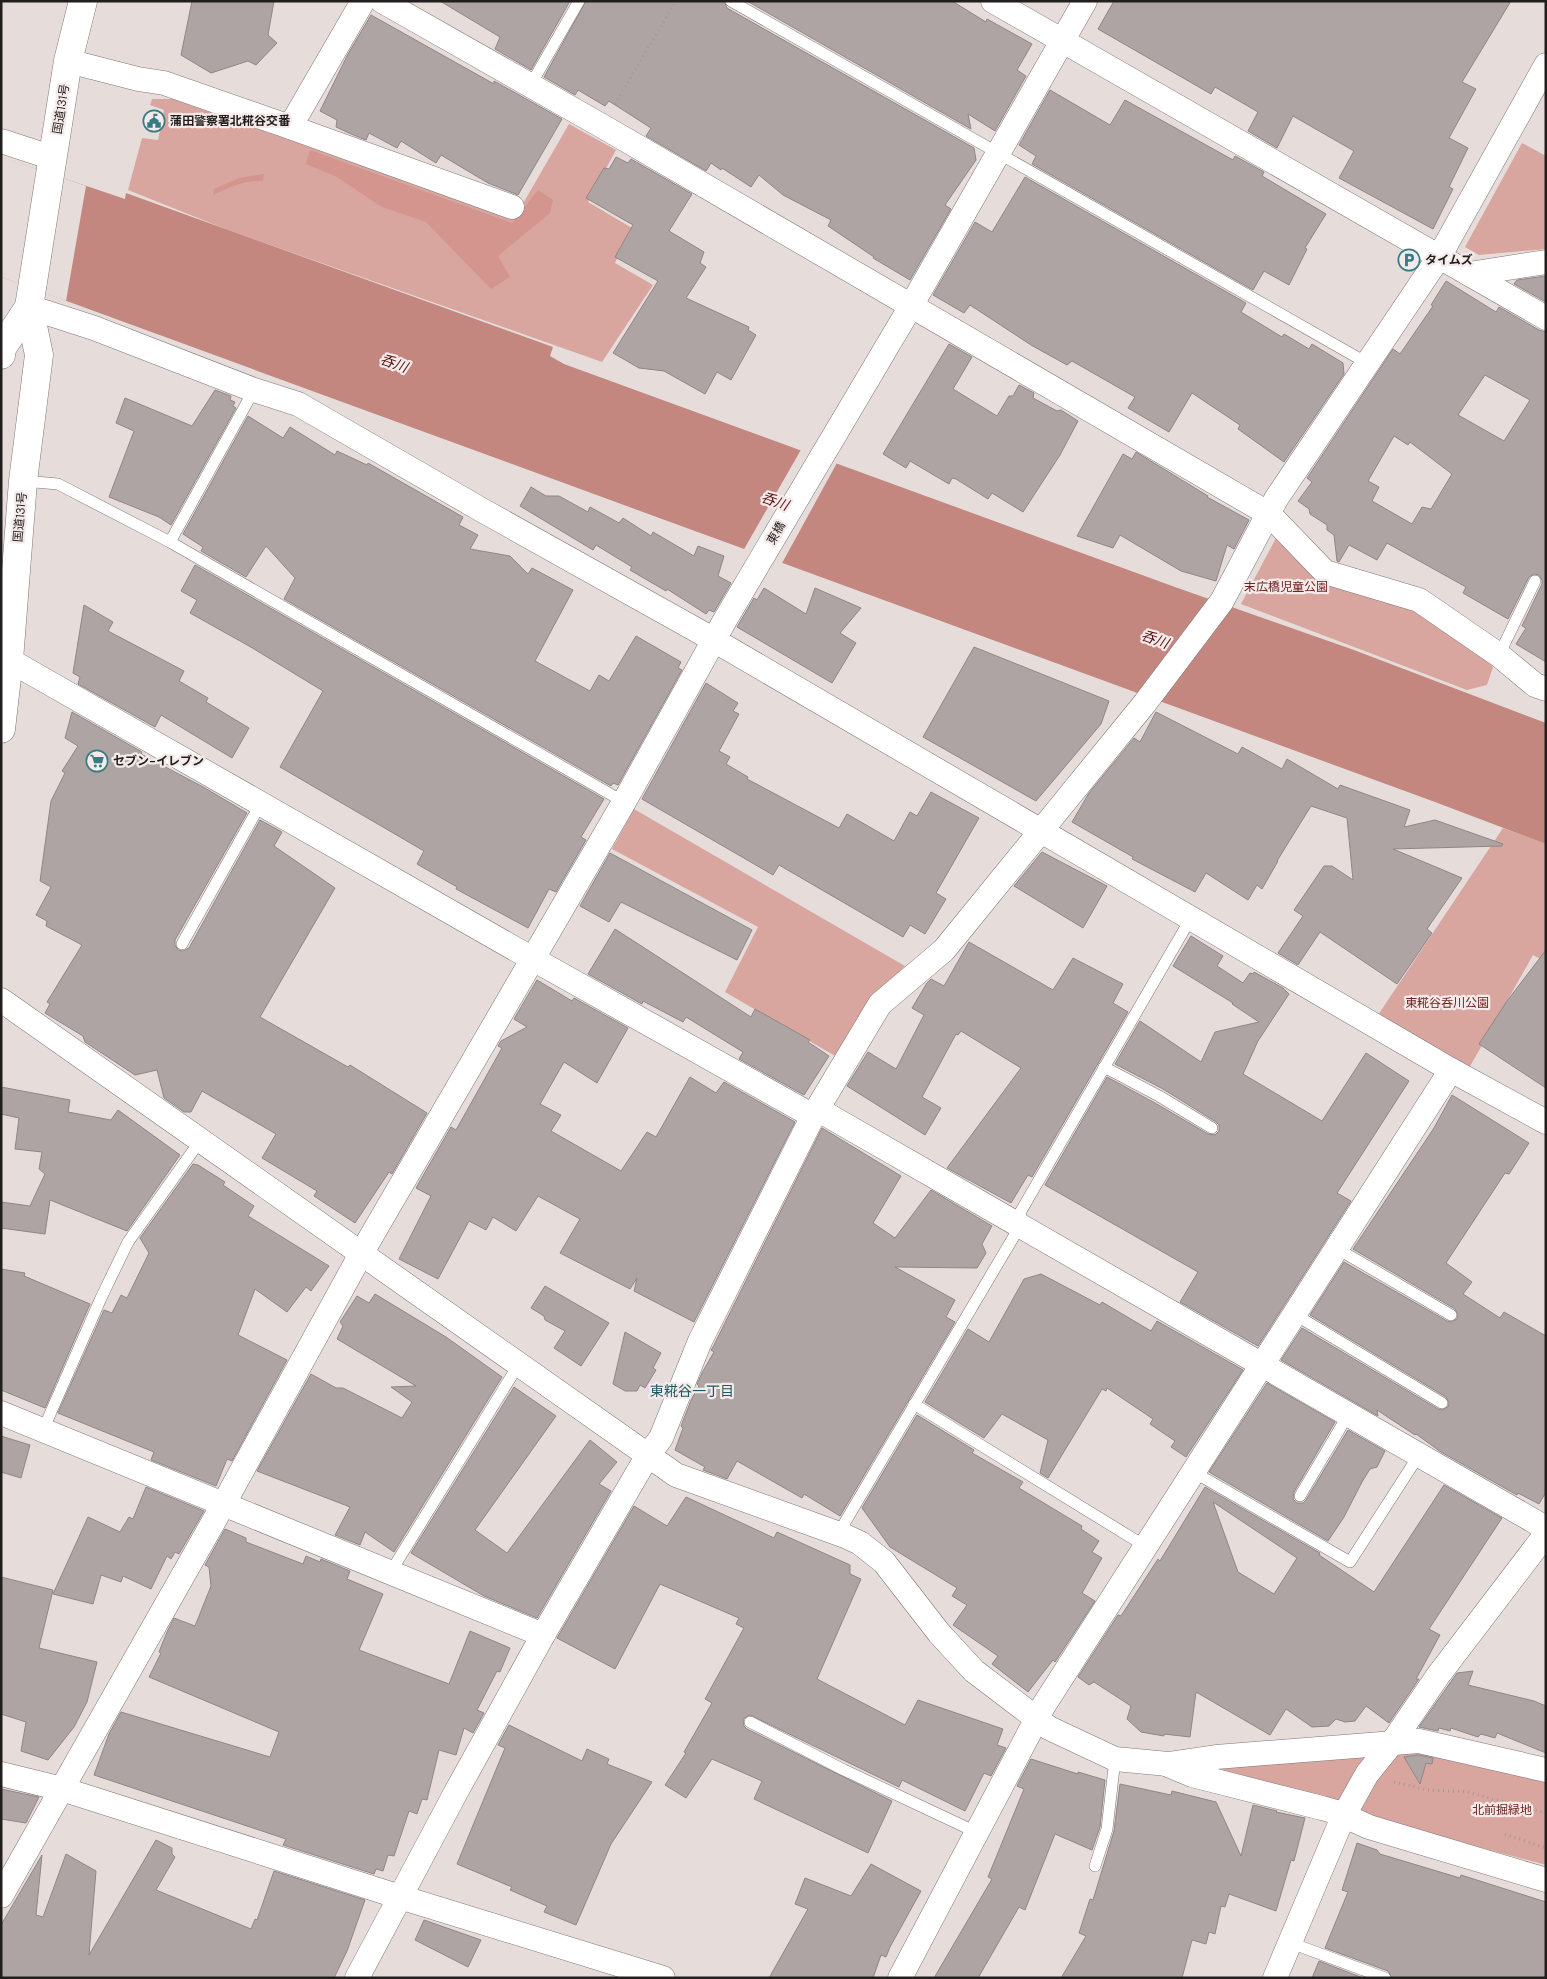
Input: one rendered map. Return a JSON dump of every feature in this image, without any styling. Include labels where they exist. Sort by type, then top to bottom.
[{"type":"highway","name":"国道131号","points":[[1,729],[10,660],[24,481],[39,355],[30,298],[68,61],[83,1]]},
{"type":"highway","name":"国道131号","points":[[1,355],[2,348],[30,298]]},
{"type":"street","points":[[290,127],[363,1]]},
{"type":"street","points":[[382,1],[602,126],[1269,514],[1324,572],[1419,600],[1499,655],[1535,685],[1546,689]]},
{"type":"street","points":[[993,1],[1546,318]]},
{"type":"street","name":"東橋","points":[[1,1896],[223,1504],[361,1254],[624,802],[759,562],[911,306],[1085,1]]},
{"type":"street","points":[[68,61],[138,79],[164,83],[512,207]]},
{"type":"street","points":[[357,1978],[456,1792],[543,1635],[648,1455],[662,1438],[700,1341],[815,1113],[880,1004],[944,950],[1145,703],[1222,601],[1276,499],[1439,257],[1546,65]]},
{"type":"street","points":[[1,141],[52,166]]},
{"type":"street","points":[[1469,274],[1546,262]]},
{"type":"street","points":[[30,298],[94,328],[254,390],[298,404],[1042,831],[1451,1070],[1546,1122]]},
{"type":"street","points":[[10,660],[533,959],[1020,1226],[1546,1528]]},
{"type":"street","points":[[1,1000],[676,1475],[860,1543],[884,1562],[939,1633],[974,1671],[1049,1728],[1115,1758],[1168,1764],[1216,1757],[1419,1741],[1546,1770]]},
{"type":"street","points":[[900,1978],[1035,1718],[1451,1070]]},
{"type":"street","points":[[1,1413],[543,1635]]},
{"type":"street","points":[[1276,1978],[1343,1816],[1367,1774],[1392,1743],[1437,1677],[1546,1534]]},
{"type":"street","points":[[1168,1764],[1192,1775],[1322,1808],[1369,1828],[1546,1880]]},
{"type":"street","points":[[1,1774],[62,1790],[647,1976]]},
{"type":"lane","points":[[530,86],[579,1]]},
{"type":"lane","points":[[731,1],[1367,363]]},
{"type":"lane","points":[[170,542],[254,390]]},
{"type":"lane","points":[[24,481],[58,484],[170,542],[624,802]]},
{"type":"lane","points":[[1499,655],[1535,581]]},
{"type":"lane","points":[[182,944],[261,803]]},
{"type":"lane","points":[[838,1534],[1020,1226],[1021,1211],[1191,918]]},
{"type":"lane","points":[[1104,1066],[1212,1128]]},
{"type":"lane","points":[[43,1430],[128,1242],[200,1141]]},
{"type":"lane","points":[[1336,1248],[1451,1316]]},
{"type":"lane","points":[[1294,1314],[1442,1403]]},
{"type":"lane","points":[[390,1573],[519,1364]]},
{"type":"lane","points":[[914,1404],[1145,1546]]},
{"type":"lane","points":[[1300,1496],[1348,1415]]},
{"type":"lane","points":[[1192,1471],[1350,1562],[1419,1455]]},
{"type":"lane","points":[[750,1722],[844,1770],[976,1832]]},
{"type":"lane","points":[[1095,1866],[1107,1829],[1115,1758]]},
{"type":"lane","points":[[1291,1943],[1385,1978]]},
{"type":"path","points":[[602,126],[676,1]]},
{"type":"path","points":[[1367,1774],[1428,1790],[1467,1792],[1546,1813]]},
{"type":"path","points":[[1505,1834],[1546,1848]]},
{"type":"green space","points":[[152,99],[173,99],[513,219],[569,124],[616,150],[588,202],[632,228],[615,263],[653,285],[602,362],[228,230],[128,190],[142,138],[158,140],[164,110],[150,105]]},
{"type":"green space","points":[[1522,143],[1546,156],[1546,249],[1479,255],[1465,247]]},
{"type":"green space","name":"末広橋児童公園","points":[[1277,536],[1358,591],[1415,612],[1482,653],[1493,667],[1487,685],[1467,690],[1241,604]]},
{"type":"green space","points":[[634,809],[905,966],[876,994],[837,1057],[725,992],[758,927],[612,849]]},
{"type":"green space","name":"東糀谷呑川公園","points":[[1503,828],[1546,844],[1546,962],[1533,955],[1464,1077],[1372,1024]]},
{"type":"green space","name":"北前掘緑地","points":[[1393,1748],[1546,1777],[1546,1865],[1198,1772],[1221,1759]]},
{"type":"shaded area","points":[[310,150],[512,223],[538,190],[553,200],[550,213],[498,256],[510,277],[491,289],[426,222],[382,207],[337,177],[306,164]]},
{"type":"shaded area","points":[[264,174],[263,181],[243,183],[213,195],[214,189],[239,178]]},
{"type":"water","name":"呑川","points":[[1,157],[125,199],[126,193],[553,347],[550,356],[564,364],[1175,587],[1354,650],[1546,723],[1546,844],[1,277]]},
{"type":"pier","points":[[2,157],[86,186],[66,301],[1,277]]},
{"type":"pier","points":[[802,448],[838,461],[781,565],[743,551]]},
{"type":"building","points":[[192,1],[274,1],[268,35],[277,43],[256,65],[248,61],[211,73],[181,55]]},
{"type":"building","points":[[440,1],[570,1],[531,70],[495,49],[500,37]]},
{"type":"building","points":[[586,1],[724,1],[727,8],[974,148],[976,160],[945,205],[951,209],[910,280],[873,258],[828,226],[831,220],[783,195],[759,175],[751,187],[711,163],[706,171],[646,136],[651,128],[609,101],[605,106],[578,90],[575,95],[544,77]]},
{"type":"building","points":[[747,1],[952,1],[986,22],[987,19],[1032,44],[1017,70],[1026,76],[995,131],[968,114],[971,129]]},
{"type":"building","points":[[1114,1],[1511,1],[1462,82],[1476,89],[1449,138],[1468,148],[1449,187],[1453,189],[1433,229],[1339,178],[1354,151],[1293,116],[1277,148],[1248,131],[1258,112],[1215,87],[1211,94],[1098,29]]},
{"type":"building","points":[[371,15],[494,84],[494,81],[562,119],[518,195],[488,183],[441,155],[436,163],[401,141],[397,148],[369,133],[366,140],[351,134],[336,127],[337,120],[320,111],[348,54]]},
{"type":"building","points":[[1050,90],[1110,125],[1125,100],[1233,160],[1235,156],[1264,172],[1262,176],[1326,214],[1305,248],[1307,249],[1289,285],[1264,271],[1253,290],[1032,164],[1036,156],[1019,145]]},
{"type":"building","points":[[616,157],[628,163],[631,159],[692,194],[669,231],[704,252],[700,263],[706,267],[686,298],[749,327],[748,330],[756,335],[731,380],[717,372],[705,394],[664,371],[639,368],[613,353],[658,281],[615,257],[633,225],[586,198],[604,168],[609,169]]},
{"type":"building","points":[[1025,177],[1246,303],[1241,312],[1282,337],[1284,334],[1309,349],[1312,344],[1343,363],[1344,374],[1284,462],[1238,429],[1240,425],[1192,393],[1169,432],[1128,408],[1135,397],[1072,361],[1067,365],[1031,345],[970,305],[964,313],[933,295],[975,222],[992,232]]},
{"type":"building","points":[[1546,276],[1546,302],[1514,284],[1517,280]]},
{"type":"building","points":[[1446,281],[1496,312],[1499,307],[1539,330],[1546,332],[1546,662],[1516,644],[1526,628],[1522,626],[1542,584],[1539,575],[1534,574],[1529,577],[1508,619],[1463,593],[1466,587],[1387,543],[1377,560],[1349,545],[1339,562],[1337,561],[1334,535],[1327,530],[1327,525],[1310,514],[1309,509],[1298,501],[1312,482],[1307,478],[1393,349],[1400,354],[1433,306],[1431,305]],"holes":[[[1485,375],[1530,400],[1504,441],[1458,415]],[[1394,436],[1408,445],[1410,442],[1452,474],[1431,509],[1422,507],[1412,524],[1372,501],[1379,487],[1368,481]]]},
{"type":"building","points":[[949,344],[972,357],[953,389],[997,416],[1009,396],[1013,396],[1019,385],[1034,393],[1033,398],[1057,411],[1061,410],[1078,421],[1060,455],[1023,512],[992,493],[988,499],[956,479],[952,478],[949,484],[910,461],[906,468],[883,454]]},
{"type":"building","points":[[215,390],[231,396],[230,400],[235,402],[233,406],[236,408],[171,525],[159,517],[109,497],[134,431],[116,423],[125,398],[192,426]]},
{"type":"building","points":[[248,416],[283,438],[290,427],[335,455],[337,451],[367,465],[368,463],[463,517],[459,525],[478,535],[470,549],[510,556],[528,574],[532,568],[573,590],[535,661],[590,691],[599,675],[609,681],[636,636],[681,662],[678,668],[682,670],[618,785],[613,783],[611,786],[284,599],[295,578],[266,546],[246,577],[201,551],[203,547],[183,534]]},
{"type":"building","points":[[1136,452],[1207,497],[1249,520],[1234,549],[1227,545],[1216,581],[1181,571],[1120,535],[1113,548],[1077,536],[1123,454],[1132,459]]},
{"type":"building","points":[[531,487],[546,496],[559,496],[588,512],[590,507],[619,523],[623,518],[651,536],[653,532],[694,556],[698,546],[724,556],[718,576],[731,583],[714,612],[709,610],[706,614],[667,589],[666,591],[630,570],[632,567],[596,545],[593,550],[520,506]]},
{"type":"building","points":[[195,565],[604,799],[581,837],[586,840],[556,892],[549,889],[528,928],[456,889],[457,887],[417,864],[424,851],[280,767],[323,691],[190,613],[197,600],[181,591]]},
{"type":"building","points":[[764,588],[806,614],[815,588],[861,608],[840,633],[856,643],[832,683],[737,627],[754,598],[757,600]]},
{"type":"building","points":[[84,605],[113,622],[108,631],[184,671],[179,681],[208,698],[206,702],[249,728],[232,758],[161,715],[155,727],[78,684],[80,677],[73,673]]},
{"type":"building","points":[[974,647],[1109,701],[1101,724],[1036,801],[923,737]]},
{"type":"building","points":[[706,683],[738,703],[733,711],[739,714],[719,751],[730,757],[726,764],[748,777],[747,779],[839,828],[847,814],[894,841],[910,812],[917,816],[931,792],[979,818],[936,893],[946,899],[925,934],[910,925],[903,937],[779,865],[773,875],[642,799]]},
{"type":"building","points":[[72,712],[142,752],[141,754],[247,813],[175,940],[178,950],[183,951],[189,948],[260,820],[282,832],[274,846],[335,888],[260,1017],[348,1067],[350,1065],[427,1113],[392,1174],[389,1172],[355,1223],[314,1196],[317,1191],[262,1158],[276,1134],[202,1091],[191,1112],[184,1112],[164,1098],[157,1070],[135,1075],[85,1042],[83,1036],[45,1013],[50,1004],[47,1002],[82,945],[46,926],[47,921],[36,915],[51,887],[40,881],[51,801],[65,773],[62,771],[78,746],[65,738]]},
{"type":"building","points":[[1156,712],[1238,754],[1242,747],[1282,769],[1287,759],[1338,789],[1340,785],[1410,810],[1404,827],[1435,820],[1503,844],[1502,846],[1393,849],[1462,878],[1427,929],[1432,933],[1397,984],[1320,932],[1298,965],[1278,953],[1303,916],[1294,910],[1324,866],[1332,866],[1353,880],[1347,818],[1311,806],[1262,889],[1257,885],[1248,900],[1206,873],[1195,892],[1132,859],[1133,857],[1072,822],[1089,793],[1134,738],[1140,742]]},
{"type":"building","points":[[1042,852],[1107,886],[1083,928],[1014,886]]},
{"type":"building","points":[[610,853],[752,930],[737,960],[621,902],[609,922],[580,906]]},
{"type":"building","points":[[615,929],[751,1017],[755,1009],[810,1040],[808,1042],[829,1056],[804,1095],[739,1059],[743,1052],[686,1017],[683,1022],[643,1001],[642,1004],[588,974]]},
{"type":"building","points":[[1191,936],[1223,956],[1217,966],[1243,983],[1250,973],[1253,974],[1254,972],[1283,988],[1289,994],[1258,1041],[1243,1074],[1322,1121],[1366,1053],[1409,1081],[1337,1193],[1351,1201],[1258,1346],[1180,1302],[1198,1272],[1045,1185],[1107,1077],[1208,1134],[1215,1135],[1219,1131],[1219,1125],[1216,1122],[1163,1089],[1115,1064],[1140,1021],[1201,1062],[1215,1032],[1259,1022],[1233,1003],[1173,966]]},
{"type":"building","points":[[969,942],[1053,990],[1073,958],[1123,984],[1113,1003],[1128,1012],[1032,1177],[1028,1175],[1011,1203],[947,1168],[1021,1068],[961,1031],[958,1035],[956,1034],[922,1097],[941,1108],[925,1135],[847,1086],[868,1052],[896,1069],[924,1015],[912,1008],[931,979],[944,986]]},
{"type":"building","points":[[1546,950],[1546,1088],[1479,1044],[1507,1001]]},
{"type":"building","points":[[537,980],[572,1001],[574,998],[628,1028],[597,1083],[564,1062],[540,1104],[561,1115],[551,1131],[621,1171],[647,1132],[656,1137],[690,1077],[716,1093],[724,1082],[795,1122],[694,1322],[634,1291],[637,1278],[630,1289],[560,1253],[580,1219],[538,1196],[516,1231],[493,1217],[486,1230],[469,1221],[438,1279],[399,1259],[431,1196],[416,1188],[451,1127],[456,1130],[502,1048],[498,1046],[501,1041],[527,1027],[514,1019]]},
{"type":"building","points":[[1,1087],[70,1100],[68,1112],[111,1120],[118,1110],[180,1155],[127,1231],[50,1200],[45,1234],[1,1228],[1,1202],[30,1206],[45,1174],[39,1169],[42,1152],[15,1149],[19,1118],[1,1114]]},
{"type":"building","points":[[1452,1095],[1529,1143],[1509,1174],[1505,1173],[1446,1263],[1472,1282],[1463,1294],[1500,1318],[1504,1312],[1546,1336],[1546,1492],[1539,1504],[1518,1493],[1517,1495],[1441,1452],[1377,1410],[1378,1416],[1281,1360],[1302,1328],[1438,1409],[1442,1410],[1448,1407],[1449,1403],[1446,1397],[1310,1315],[1344,1262],[1447,1321],[1451,1322],[1457,1319],[1458,1315],[1455,1309],[1353,1249],[1434,1128]]},
{"type":"building","points":[[822,1128],[901,1176],[873,1223],[895,1238],[931,1190],[992,1226],[982,1244],[986,1253],[977,1268],[895,1267],[955,1300],[946,1317],[955,1322],[840,1516],[804,1494],[802,1498],[737,1461],[727,1479],[703,1470],[705,1467],[675,1450],[683,1428],[681,1426],[699,1386],[697,1384],[714,1352],[711,1350]]},
{"type":"building","points":[[193,1164],[198,1165],[225,1182],[223,1185],[254,1206],[248,1216],[329,1266],[311,1291],[306,1287],[287,1312],[255,1289],[238,1335],[287,1360],[232,1461],[227,1459],[216,1486],[151,1460],[154,1452],[58,1413],[104,1310],[112,1313],[121,1295],[127,1298],[149,1253],[140,1238]]},
{"type":"building","points":[[1,1269],[25,1273],[24,1276],[90,1304],[45,1408],[1,1390]]},
{"type":"building","points":[[1041,1274],[1100,1305],[1102,1302],[1151,1331],[1157,1321],[1243,1370],[1186,1457],[1171,1447],[1175,1441],[1150,1424],[1153,1419],[1107,1388],[1106,1391],[1102,1389],[1048,1478],[1040,1473],[1048,1440],[1002,1414],[984,1438],[925,1402],[968,1329],[989,1342],[1024,1279]]},
{"type":"building","points":[[545,1286],[609,1323],[581,1366],[554,1348],[565,1331],[545,1320],[544,1316],[531,1308]]},
{"type":"building","points":[[375,1294],[446,1337],[502,1377],[394,1552],[365,1532],[360,1545],[335,1535],[350,1507],[257,1471],[311,1374],[336,1388],[343,1388],[402,1418],[412,1402],[391,1387],[416,1386],[337,1339],[343,1326],[340,1322],[357,1296],[369,1303]]},
{"type":"building","points":[[625,1332],[661,1353],[653,1368],[656,1370],[645,1388],[640,1385],[637,1391],[625,1391],[613,1384]]},
{"type":"building","points":[[1267,1383],[1335,1422],[1294,1492],[1293,1499],[1297,1503],[1303,1503],[1306,1500],[1348,1430],[1385,1451],[1377,1467],[1370,1469],[1344,1517],[1328,1541],[1209,1472]]},
{"type":"building","points":[[514,1387],[556,1416],[475,1530],[507,1553],[590,1440],[617,1462],[599,1484],[611,1491],[537,1618],[484,1596],[411,1553]]},
{"type":"building","points":[[917,1415],[974,1450],[972,1453],[1023,1482],[1019,1488],[1082,1526],[1081,1529],[1099,1541],[1092,1552],[1102,1558],[1082,1593],[1095,1601],[1055,1662],[1053,1660],[1028,1692],[992,1664],[998,1656],[953,1625],[967,1605],[952,1596],[957,1588],[890,1547],[862,1508]]},
{"type":"building","points":[[1,1436],[30,1445],[21,1478],[1,1472]]},
{"type":"building","points":[[1444,1485],[1502,1518],[1429,1629],[1440,1635],[1416,1679],[1419,1679],[1389,1723],[1366,1706],[1355,1721],[1345,1722],[1336,1719],[1329,1726],[1312,1727],[1286,1709],[1270,1735],[1196,1692],[1190,1737],[1164,1734],[1164,1736],[1141,1732],[1127,1719],[1131,1706],[1094,1682],[1089,1685],[1078,1677],[1118,1615],[1121,1616],[1158,1559],[1160,1561],[1205,1487],[1320,1553],[1319,1555],[1374,1592]],"holes":[[[1213,1502],[1297,1558],[1274,1594],[1238,1572]]]},
{"type":"building","points":[[146,1487],[204,1511],[179,1554],[175,1552],[171,1559],[167,1556],[151,1589],[123,1576],[121,1582],[101,1575],[93,1604],[53,1594],[88,1517],[120,1532],[129,1517],[133,1519]]},
{"type":"building","points":[[686,1497],[774,1538],[777,1532],[850,1565],[850,1574],[861,1579],[817,1679],[905,1725],[918,1700],[1003,1729],[997,1745],[1006,1748],[991,1776],[984,1773],[965,1811],[902,1780],[899,1787],[750,1715],[743,1719],[744,1726],[747,1729],[892,1801],[868,1853],[754,1799],[762,1781],[712,1759],[686,1798],[665,1785],[686,1753],[684,1752],[712,1703],[705,1699],[744,1628],[736,1624],[739,1618],[660,1584],[615,1669],[557,1638],[634,1506],[667,1526]]},
{"type":"building","points":[[225,1529],[246,1538],[246,1542],[303,1564],[306,1556],[320,1562],[321,1559],[350,1571],[347,1579],[383,1594],[359,1650],[449,1684],[470,1631],[510,1648],[500,1672],[497,1671],[477,1710],[484,1713],[473,1733],[464,1728],[456,1755],[439,1750],[427,1800],[422,1799],[417,1814],[409,1811],[394,1856],[388,1855],[383,1871],[376,1869],[374,1874],[283,1845],[286,1839],[94,1775],[109,1734],[121,1712],[270,1757],[279,1732],[149,1677],[161,1653],[159,1652],[174,1618],[195,1626],[211,1586],[209,1567],[205,1565]]},
{"type":"building","points":[[1,1577],[53,1590],[39,1648],[97,1662],[87,1702],[74,1727],[48,1760],[21,1751],[26,1722],[1,1714]]},
{"type":"building","points":[[1473,1671],[1468,1685],[1534,1701],[1546,1706],[1546,1753],[1497,1733],[1495,1738],[1481,1734],[1478,1737],[1451,1728],[1450,1731],[1439,1728],[1438,1731],[1419,1727],[1457,1673]]},
{"type":"building","points":[[509,1725],[582,1761],[587,1749],[609,1759],[607,1764],[652,1782],[611,1844],[576,1925],[544,1912],[547,1906],[510,1890],[512,1887],[457,1864],[505,1748],[498,1745]]},
{"type":"building","points":[[1418,1755],[1433,1758],[1432,1764],[1426,1763],[1420,1784],[1404,1757]]},
{"type":"building","points":[[1031,1759],[1078,1774],[1078,1772],[1105,1780],[1100,1827],[1092,1850],[1055,1834],[1025,1910],[1019,1907],[978,1978],[934,1978],[992,1879],[988,1877],[1024,1789],[1017,1786]]},
{"type":"building","points":[[1120,1784],[1171,1795],[1172,1791],[1216,1802],[1241,1856],[1253,1805],[1305,1818],[1294,1861],[1291,1860],[1276,1911],[1229,1894],[1225,1907],[1221,1906],[1215,1934],[1209,1932],[1206,1944],[1192,1940],[1182,1978],[1061,1978],[1086,1936],[1079,1933],[1090,1899],[1093,1900],[1114,1831]]},
{"type":"building","points":[[1,1789],[39,1797],[26,1823],[1,1819]]},
{"type":"building","points":[[156,1840],[172,1848],[172,1854],[175,1857],[156,1890],[251,1929],[255,1919],[257,1920],[274,1871],[365,1900],[347,1951],[334,1978],[1,1978],[1,1925],[42,1855],[36,1915],[43,1917],[66,1854],[96,1871],[89,1955]]},
{"type":"building","points":[[1357,1843],[1377,1850],[1380,1854],[1460,1878],[1461,1875],[1546,1902],[1546,1978],[1392,1978],[1388,1971],[1325,1948],[1348,1892],[1342,1890]]},
{"type":"building","points":[[871,1864],[921,1891],[886,1957],[881,1955],[873,1978],[769,1978],[808,1909],[795,1904],[805,1878],[851,1896]]},
{"type":"building","points":[[424,1920],[481,1940],[468,1967],[415,1940]]},
{"type":"building","points":[[1319,1961],[1363,1978],[1312,1978]]},
{"type":"place","name":"蒲田警察署北糀谷交番","points":[[154,121]]},
{"type":"place","name":"タイムズ","points":[[1409,260]]},
{"type":"place","name":"セブン-イレブン","points":[[97,761]]},
{"type":"district","name":"東糀谷一丁目","points":[[692,1391]]}]
